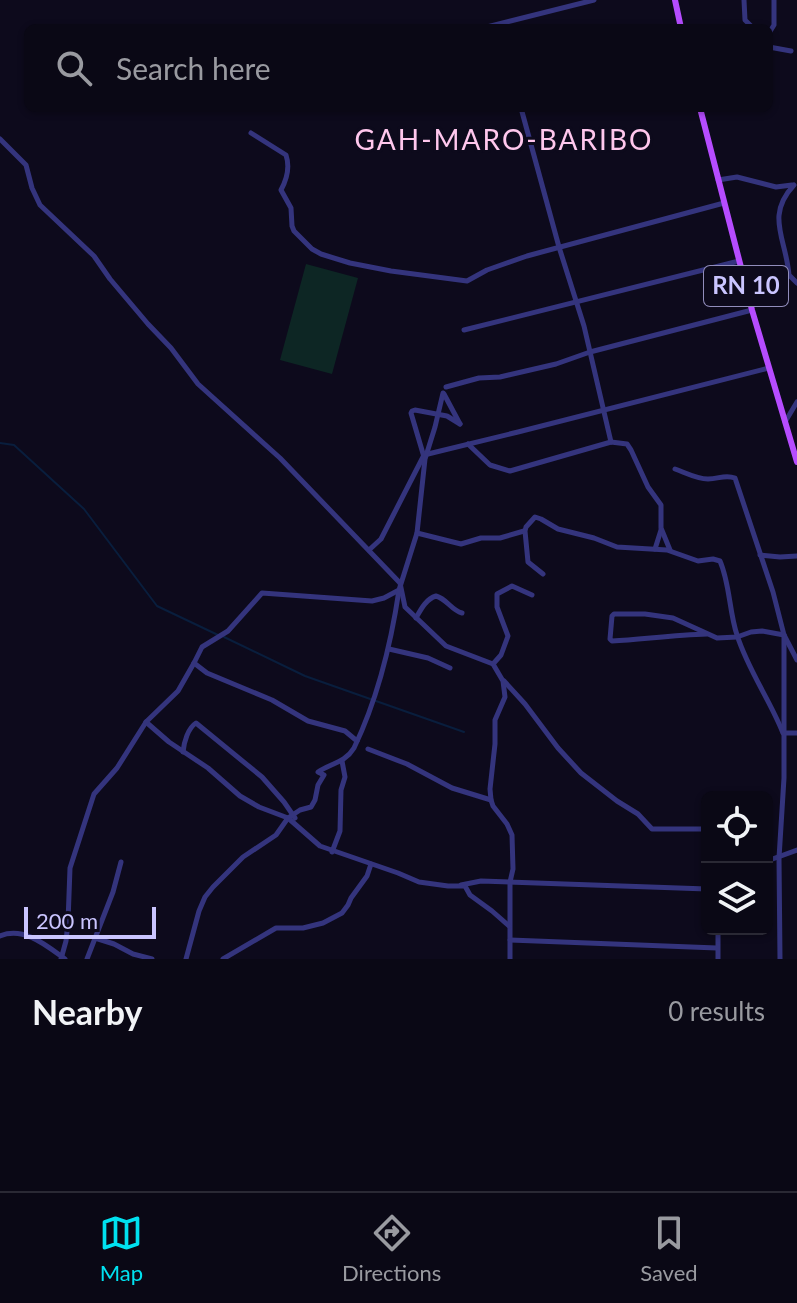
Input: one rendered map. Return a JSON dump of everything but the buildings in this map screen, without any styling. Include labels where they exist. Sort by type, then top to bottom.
[{"type":"main road","points":[[675,0],[680,24]]},
{"type":"main road","name":"RN 10","points":[[701,112],[752,310],[797,462]]},
{"type":"street","points":[[506,24],[594,0]]},
{"type":"street","points":[[744,0],[745,20],[749,24]]},
{"type":"street","points":[[773,27],[774,0]]},
{"type":"street","points":[[773,48],[791,51]]},
{"type":"street","points":[[522,112],[577,301],[611,442]]},
{"type":"street","points":[[251,133],[286,155],[287,172],[281,190],[291,208],[294,231],[312,249],[335,259],[391,271],[467,281],[487,270],[527,256],[724,203]]},
{"type":"street","points":[[0,139],[26,165],[37,202],[94,256],[198,384],[280,458],[369,550],[400,587],[405,607],[416,618],[446,646],[493,664],[503,681],[581,773],[638,814],[652,829],[701,829]]},
{"type":"street","points":[[718,180],[737,177],[776,187],[796,184]]},
{"type":"street","points":[[796,184],[784,195],[777,215],[789,275],[797,283]]},
{"type":"street","points":[[464,330],[739,261]]},
{"type":"street","points":[[446,387],[556,364],[590,352],[752,310]]},
{"type":"street","points":[[425,456],[769,368]]},
{"type":"street","points":[[186,959],[205,897],[243,857],[276,835],[291,816],[311,807],[324,775],[318,772],[350,755],[357,741],[374,702],[389,649],[400,587],[417,533],[425,456],[411,413],[415,410],[438,414],[447,416],[460,424],[443,393],[438,414],[425,456],[381,539],[369,550]]},
{"type":"street","points":[[785,422],[797,402]]},
{"type":"street","points":[[468,444],[490,465],[510,471],[611,442],[627,444],[662,508],[655,549]]},
{"type":"street","points":[[675,469],[701,479],[728,475],[735,478],[784,635],[797,660]]},
{"type":"street","points":[[543,574],[529,564],[525,531],[533,519],[538,518],[558,529],[617,547],[671,551],[698,561],[720,561],[728,585],[737,637],[783,733]]},
{"type":"street","points":[[661,528],[671,551]]},
{"type":"street","points":[[417,533],[461,544],[525,531]]},
{"type":"street","points":[[760,555],[797,556]]},
{"type":"street","points":[[493,664],[501,655],[508,636],[497,607],[497,594],[512,586],[532,595]]},
{"type":"street","points":[[0,936],[11,933],[35,938],[64,958],[70,868],[91,800],[117,768],[146,722],[178,691],[202,647],[228,631],[262,593],[372,601],[384,598],[400,587]]},
{"type":"street","points":[[416,618],[422,607],[436,596],[462,613]]},
{"type":"street","points":[[707,634],[657,639],[610,639],[614,614],[673,618],[707,634],[725,638],[762,631],[784,635]]},
{"type":"street","points":[[780,959],[784,635]]},
{"type":"street","points":[[389,649],[428,658],[450,668]]},
{"type":"street","points":[[194,663],[207,673],[272,700],[308,721],[345,731],[357,741]]},
{"type":"street","points":[[503,681],[505,697],[495,720],[491,800],[512,835],[510,959]]},
{"type":"street","points":[[146,722],[249,802],[291,816]]},
{"type":"street","points":[[183,752],[189,730],[196,723],[262,777],[296,823],[320,846],[419,882],[465,886],[470,895],[510,927]]},
{"type":"street","points":[[783,733],[797,733]]},
{"type":"street","points":[[368,749],[407,764],[452,788],[491,800]]},
{"type":"street","points":[[332,852],[341,823],[341,790],[345,777],[342,761]]},
{"type":"street","points":[[773,860],[797,850]]},
{"type":"street","points":[[87,959],[121,862]]},
{"type":"street","points":[[223,959],[276,928],[303,928],[323,923],[342,913],[367,876],[371,864]]},
{"type":"street","points":[[448,886],[478,881],[701,889]]},
{"type":"street","points":[[718,935],[718,959]]},
{"type":"street","points":[[95,938],[152,959]]},
{"type":"street","points":[[510,940],[717,948]]},
{"type":"green space","points":[[306,264],[358,278],[332,374],[280,360]]},
{"type":"waterway","points":[[0,443],[14,445],[84,509],[157,606],[218,635]]},
{"type":"waterway","points":[[224,637],[305,676],[464,732]]},
{"type":"district","name":"GAH-MARO-BARIBO","points":[[504,140]]}]
